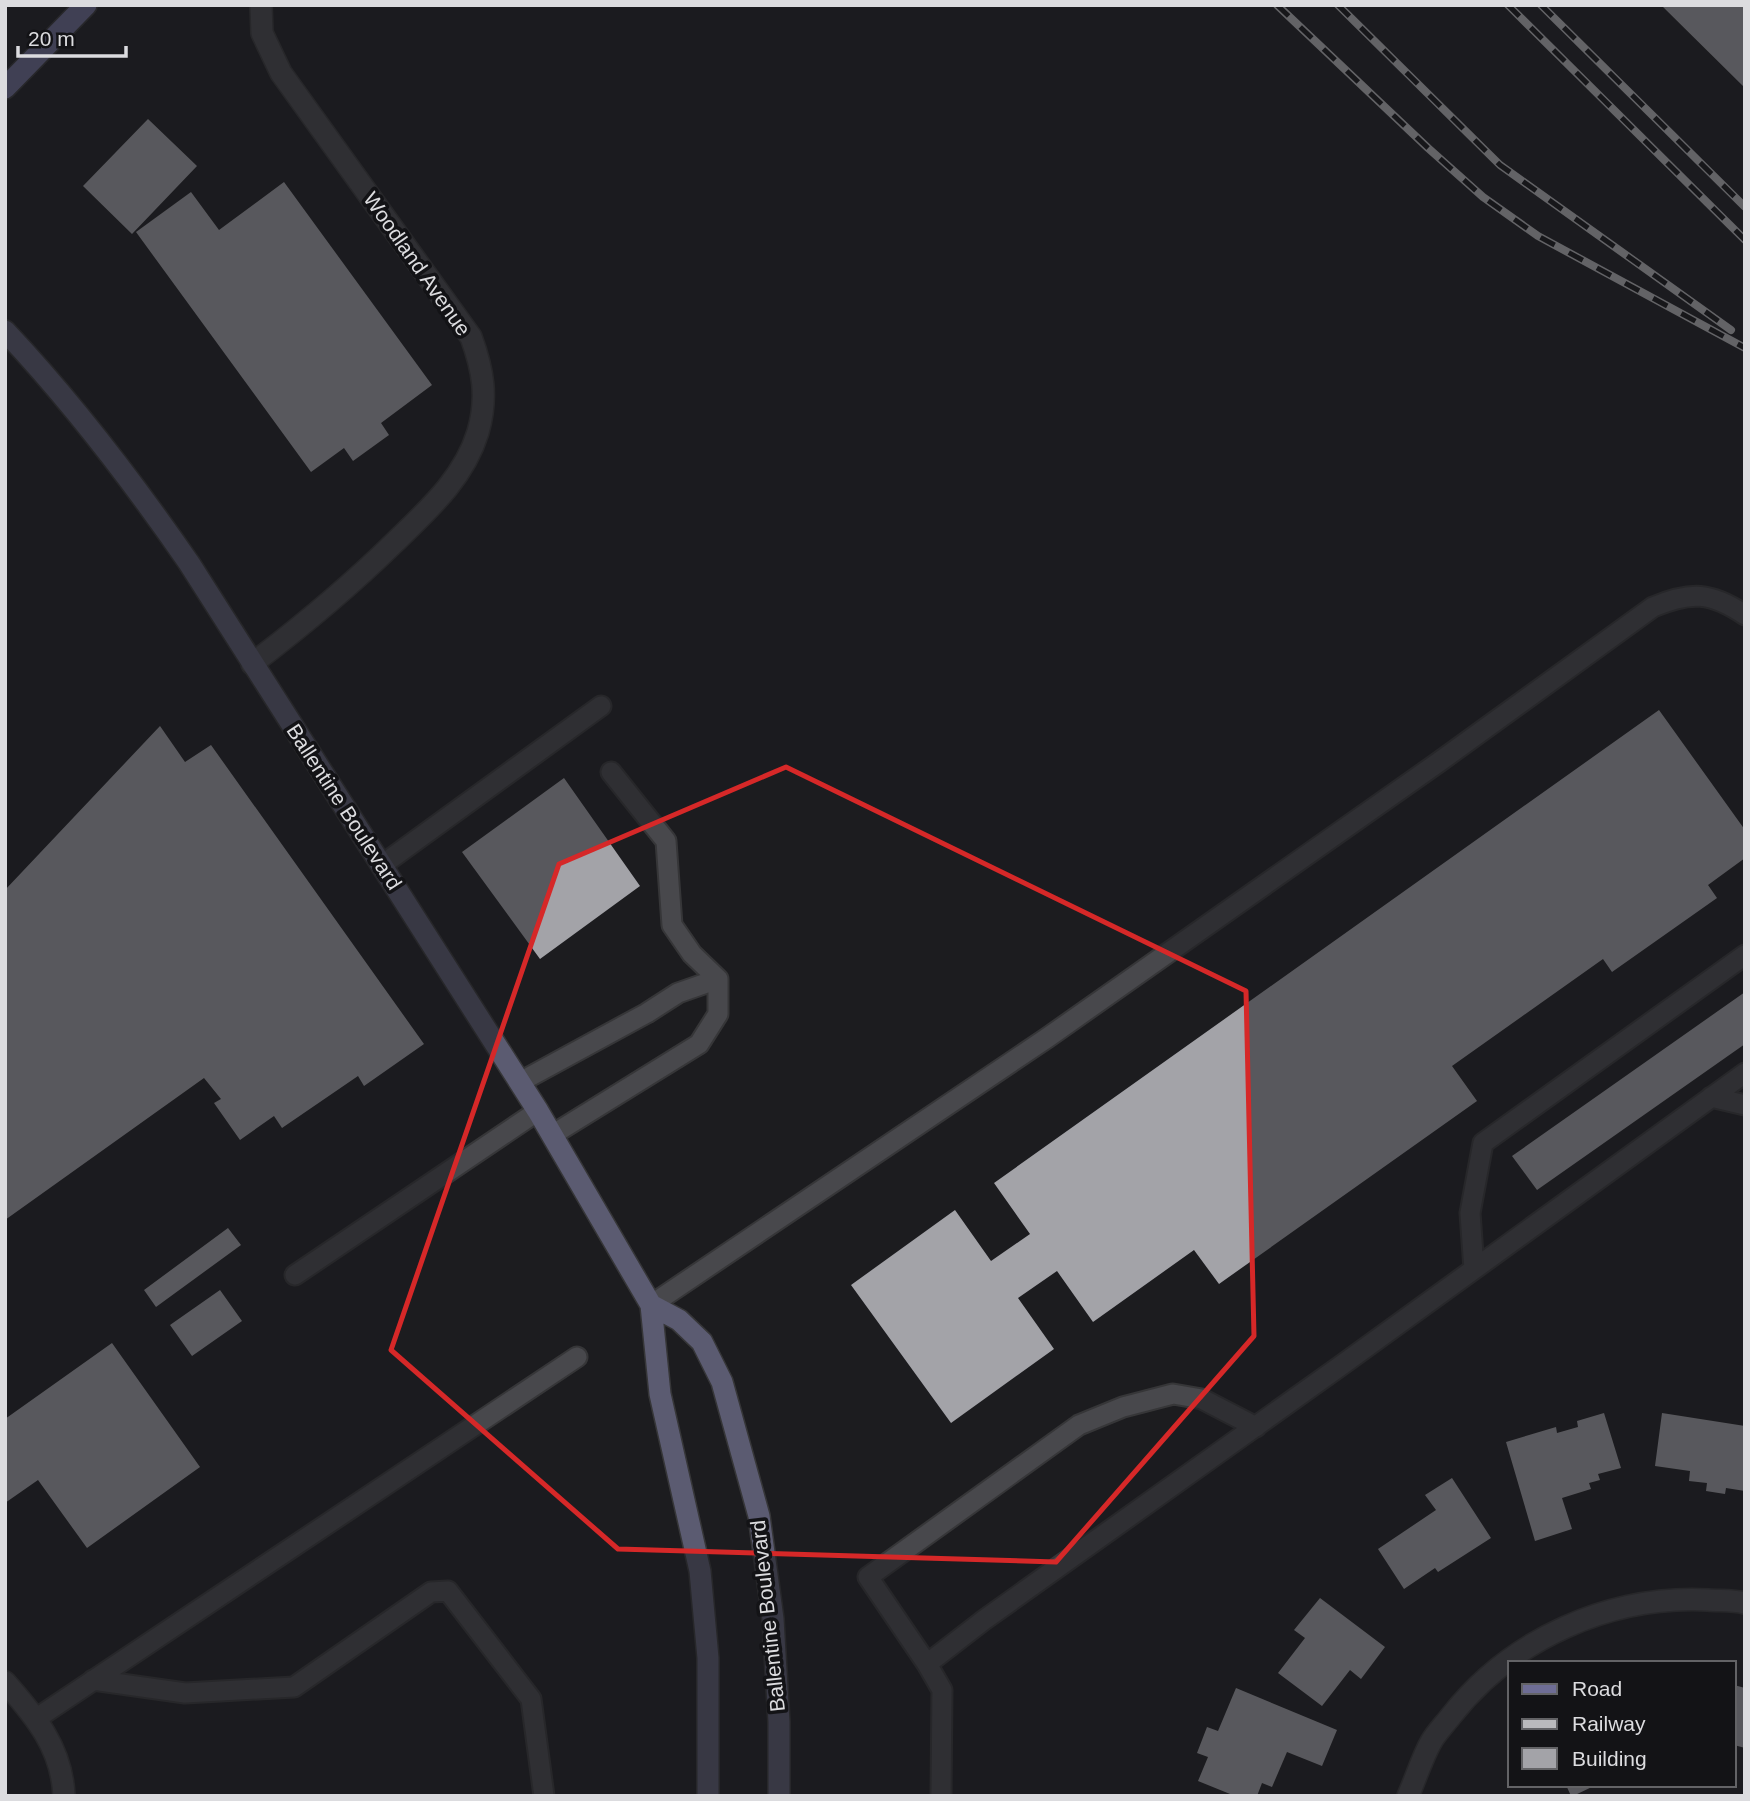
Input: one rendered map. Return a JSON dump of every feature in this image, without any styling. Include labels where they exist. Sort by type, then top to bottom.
[{"type":"main road","points":[[5,88],[86,5]]},
{"type":"main road","name":"Ballentine Boulevard","points":[[5,331],[56,385],[147,502],[520,1082],[651,1305],[660,1394],[700,1571],[708,1658],[708,1796]]},
{"type":"main road","name":"Ballentine Boulevard","points":[[651,1305],[679,1320],[702,1342],[722,1382],[759,1516],[773,1619],[779,1722],[779,1796]]},
{"type":"street","name":"Woodland Avenue","points":[[252,664],[359,577],[441,497],[464,467],[478,432],[484,399],[481,367],[471,337],[281,73],[262,33],[261,5]]},
{"type":"street","points":[[1408,1796],[1432,1741],[1465,1698],[1496,1669],[1531,1644],[1569,1624],[1633,1605],[1686,1599],[1745,1603]]},
{"type":"street","points":[[5,1682],[37,1718],[55,1751],[64,1796]]},
{"type":"lane","points":[[651,1305],[1047,1038],[1440,762],[1654,607],[1677,597],[1703,596],[1723,601],[1745,615]]},
{"type":"lane","points":[[382,865],[600,706]]},
{"type":"lane","points":[[552,1135],[699,1044],[718,1014],[718,979],[692,954],[672,925],[666,841],[611,772]]},
{"type":"lane","points":[[1474,1269],[1470,1213],[1483,1143],[1745,955]]},
{"type":"lane","points":[[520,1082],[647,1013],[678,993],[718,979]]},
{"type":"lane","points":[[927,1664],[984,1620],[1745,1073]]},
{"type":"lane","points":[[1711,1097],[1745,1105]]},
{"type":"lane","points":[[295,1275],[538,1111]]},
{"type":"lane","points":[[37,1718],[577,1357]]},
{"type":"lane","points":[[941,1796],[942,1690],[869,1577],[1079,1424],[1123,1407],[1173,1394],[1202,1399],[1256,1427]]},
{"type":"lane","points":[[93,1680],[185,1693],[294,1688],[431,1592],[447,1591],[531,1699],[544,1796]]},
{"type":"highlighted area","points":[[786,767],[1246,991],[1254,1336],[1056,1562],[618,1549],[391,1350],[559,864]]},
{"type":"building","points":[[1661,5],[1745,5],[1745,88]]},
{"type":"building","points":[[148,119],[197,166],[132,234],[83,186]]},
{"type":"building","points":[[284,182],[432,385],[381,423],[389,435],[353,461],[344,448],[311,472],[136,232],[191,192],[219,230]]},
{"type":"building","points":[[1659,710],[1745,830],[1745,858],[1708,885],[1717,898],[1612,972],[1603,959],[1452,1066],[1477,1101],[1219,1284],[1194,1250],[1093,1322],[1057,1271],[1018,1298],[1054,1349],[951,1423],[851,1285],[955,1210],[991,1261],[1030,1234],[994,1183]]},
{"type":"building","points":[[160,726],[185,762],[211,745],[424,1044],[364,1086],[358,1076],[282,1128],[274,1116],[240,1140],[214,1103],[221,1099],[204,1078],[5,1220],[5,890]]},
{"type":"building","points":[[564,778],[640,886],[540,959],[462,852]]},
{"type":"building","points":[[1745,992],[1745,1044],[1537,1190],[1512,1156]]},
{"type":"building","points":[[228,1228],[241,1245],[156,1307],[144,1290]]},
{"type":"building","points":[[220,1290],[242,1321],[192,1356],[170,1325]]},
{"type":"building","points":[[112,1343],[200,1467],[87,1548],[38,1480],[5,1503],[5,1419]]},
{"type":"building","points":[[1604,1413],[1621,1468],[1598,1474],[1600,1480],[1589,1483],[1591,1489],[1562,1498],[1572,1529],[1535,1541],[1506,1442],[1556,1427],[1557,1433],[1578,1427],[1577,1421]]},
{"type":"building","points":[[1662,1413],[1745,1426],[1745,1491],[1726,1488],[1725,1494],[1706,1491],[1707,1483],[1689,1481],[1690,1471],[1655,1466]]},
{"type":"building","points":[[1452,1478],[1491,1538],[1438,1572],[1435,1568],[1404,1589],[1378,1549],[1436,1510],[1425,1495]]},
{"type":"building","points":[[1320,1598],[1385,1647],[1361,1679],[1350,1670],[1322,1706],[1278,1673],[1305,1638],[1294,1630]]},
{"type":"building","points":[[1736,1686],[1745,1688],[1745,1748],[1736,1746]]},
{"type":"building","points":[[1236,1688],[1337,1730],[1322,1766],[1287,1752],[1272,1787],[1262,1783],[1257,1796],[1235,1796],[1198,1781],[1208,1757],[1197,1753],[1207,1727],[1218,1731]]},
{"type":"building","points":[[1567,1787],[1592,1787],[1573,1796]]},
{"type":"railway","points":[[1277,5],[1483,197],[1538,236],[1745,348]]},
{"type":"railway","points":[[1338,5],[1500,165],[1731,330]]},
{"type":"railway","points":[[1508,5],[1745,240]]},
{"type":"railway","points":[[1541,5],[1745,207]]}]
